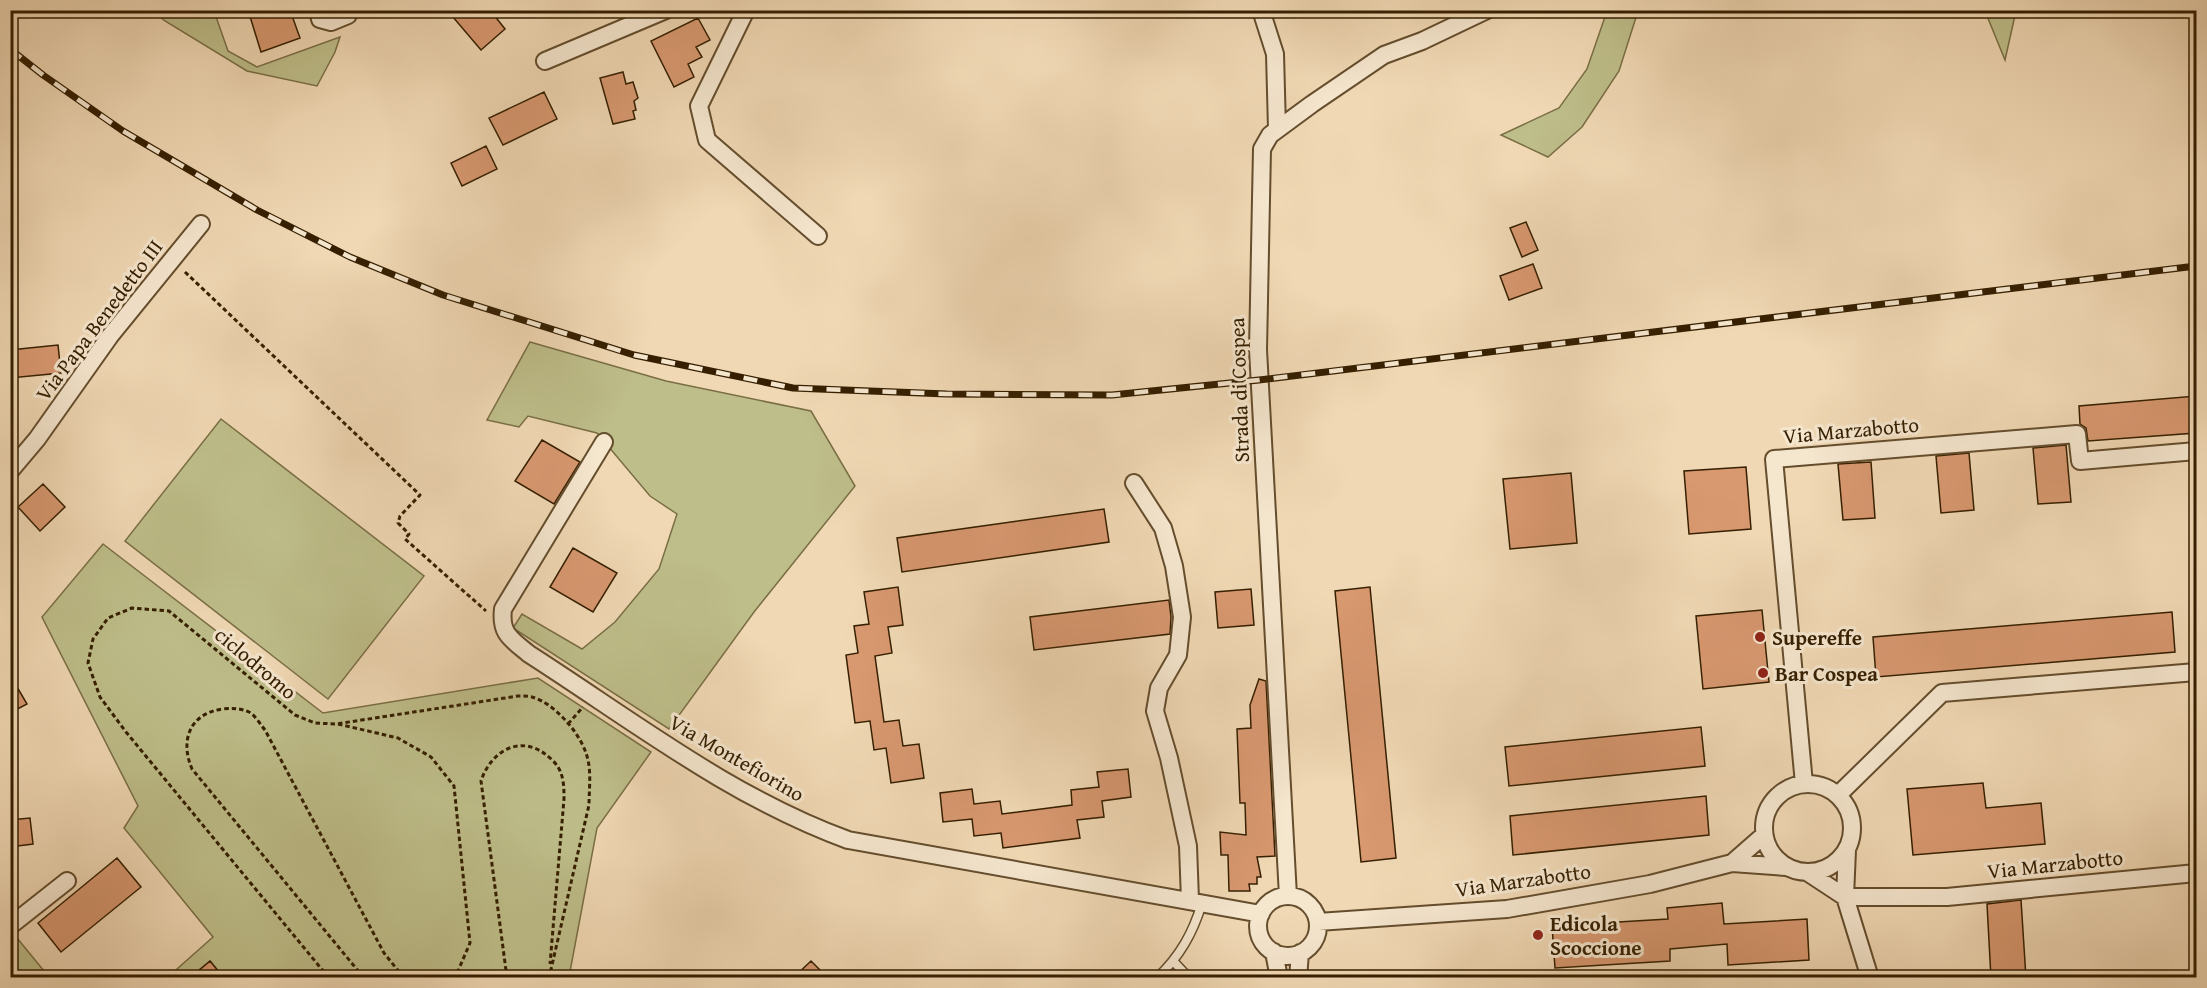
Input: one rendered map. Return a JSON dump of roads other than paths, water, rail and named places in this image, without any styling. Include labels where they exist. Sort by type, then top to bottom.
[{"type":"street","points":[[318,10],[320,19],[331,22],[348,15],[350,10]]},
{"type":"street","points":[[545,61],[666,10]]},
{"type":"street","points":[[746,10],[699,106],[707,140],[818,236]]},
{"type":"street","points":[[1261,10],[1275,54],[1278,129]]},
{"type":"street","name":"Strada di Cospea","points":[[1288,896],[1257,351],[1262,149],[1270,135],[1384,55],[1422,41],[1487,10]]},
{"type":"street","name":"Via Papa Benedetto III","points":[[10,471],[37,439],[110,336],[201,224]]},
{"type":"street","name":"Via Marzabotto","points":[[1804,784],[1774,459],[2077,434],[2080,461],[2196,451]]},
{"type":"street","name":"Via Montefiorino","points":[[604,442],[503,609],[501,624],[510,639],[529,654],[675,751],[808,825],[848,840],[1261,914]]},
{"type":"street","points":[[1134,483],[1163,528],[1174,566],[1182,617],[1178,655],[1159,688],[1155,711],[1169,758],[1188,846],[1196,901]]},
{"type":"street","points":[[1838,795],[1942,693],[2196,672]]},
{"type":"street","points":[[1786,867],[1775,859],[1764,835],[1764,821],[1768,807],[1790,788],[1804,784],[1816,784],[1828,788],[1838,795],[1847,807],[1852,821],[1852,836],[1847,850],[1845,897],[1870,978]]},
{"type":"street","name":"Via Marzabotto","points":[[1731,863],[1764,835]]},
{"type":"street","points":[[1807,872],[1826,869],[1838,861],[1847,850]]},
{"type":"street","name":"Via Marzabotto","points":[[1318,922],[1507,909],[1650,884],[1731,863],[1786,867],[1798,872],[1807,872],[1845,897],[1947,897],[2196,873]]},
{"type":"street","points":[[10,926],[67,881]]},
{"type":"street","points":[[1288,896],[1304,901],[1311,907],[1318,922],[1316,938],[1306,950],[1287,956],[1274,952],[1262,940],[1259,931],[1261,914],[1272,901],[1288,896]]},
{"type":"street","points":[[1274,952],[1279,978]]},
{"type":"street","points":[[1298,978],[1300,953]]},
{"type":"lane","points":[[1157,978],[1174,962],[1197,922],[1196,901]]},
{"type":"lane","points":[[1174,962],[1189,978]]},
{"type":"railway","points":[[10,49],[123,131],[257,210],[350,257],[443,295],[634,355],[793,388],[947,394],[1112,395],[1259,380],[2196,266]]},
{"type":"place","name":"Supereffe","points":[[1760,637]]},
{"type":"place","name":"Bar Cospea","points":[[1763,673]]},
{"type":"place","name":"Edicola Scoccione","points":[[1538,935]]}]
